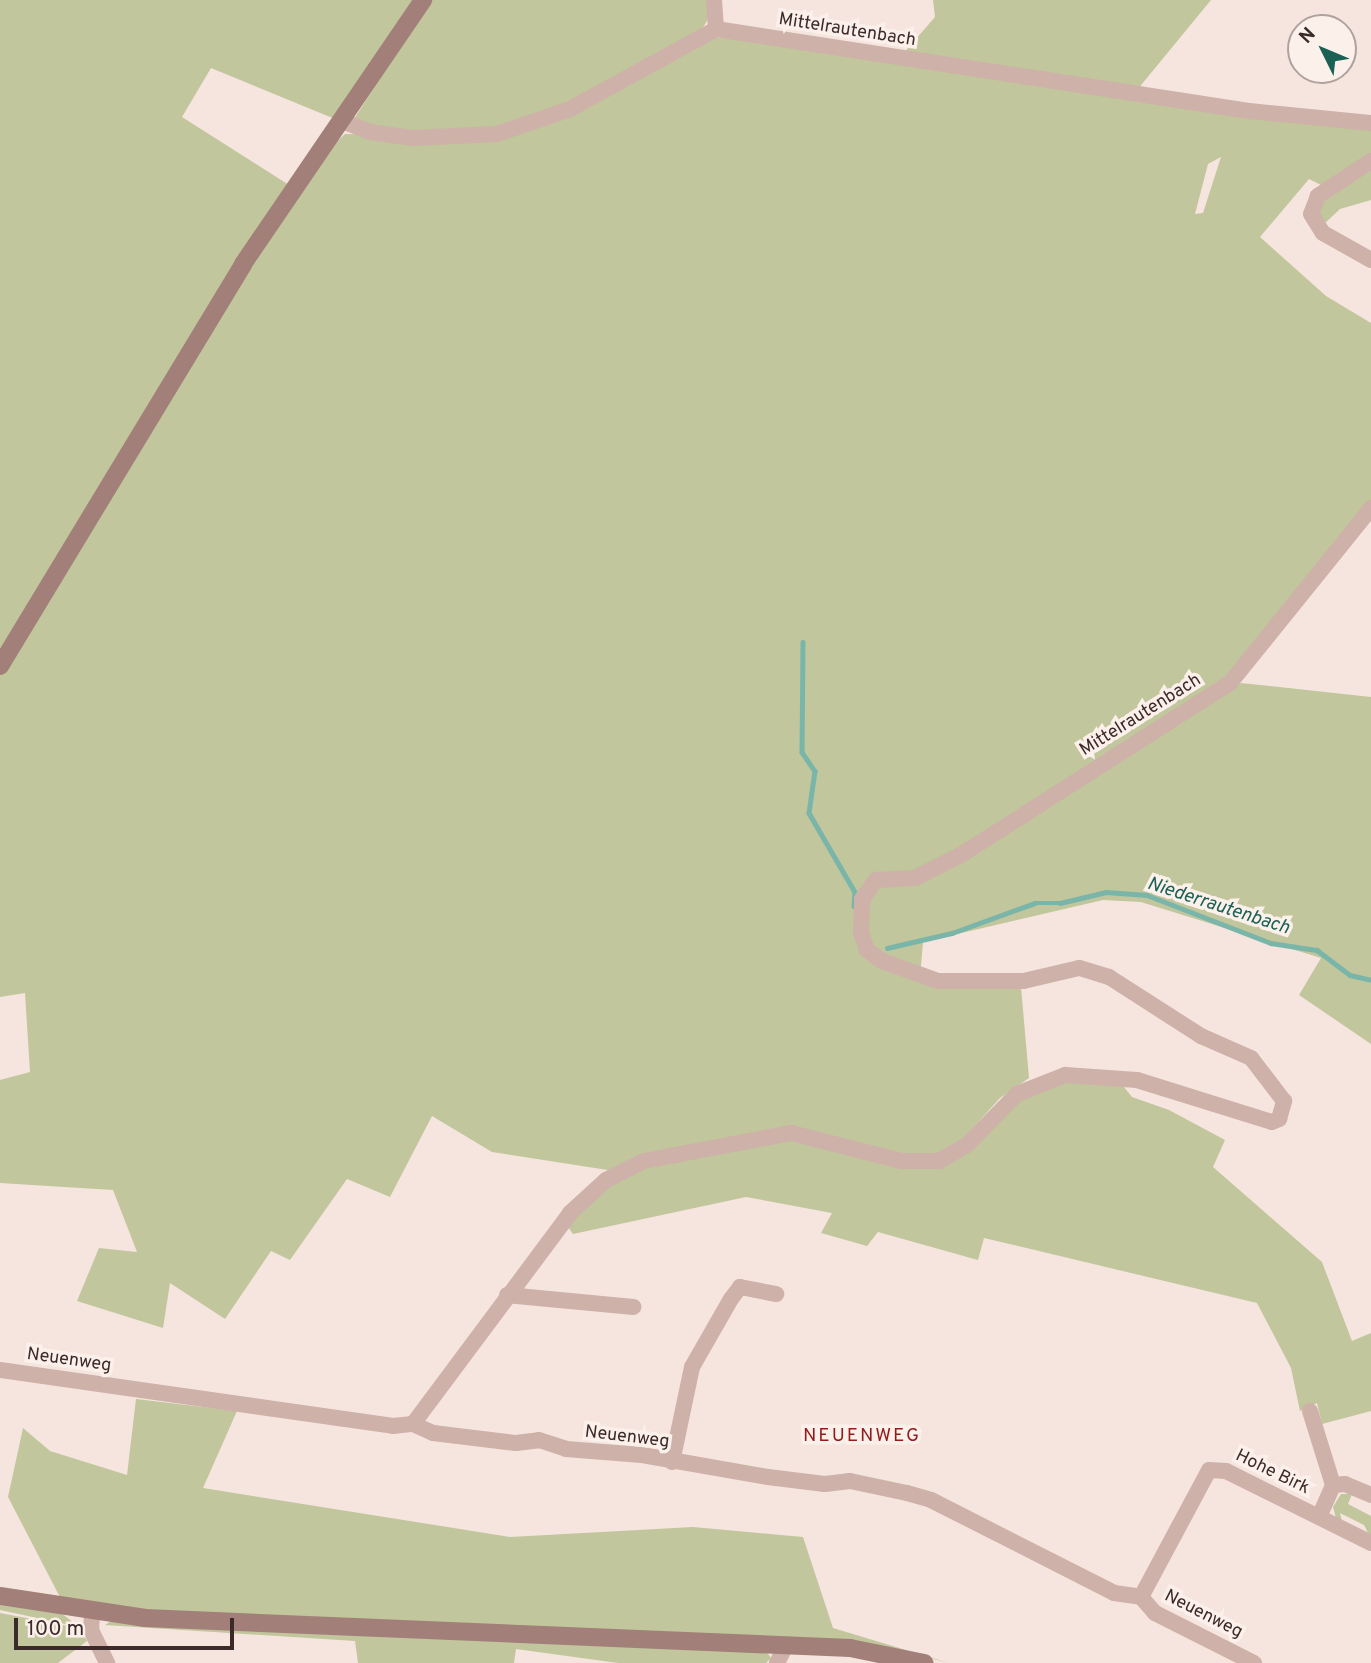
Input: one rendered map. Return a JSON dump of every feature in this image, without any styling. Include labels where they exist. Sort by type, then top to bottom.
[{"type":"main road","points":[[0,666],[243,264],[423,0]]},
{"type":"main road","points":[[0,1596],[92,1613],[850,1648],[924,1663]]},
{"type":"street","points":[[342,121],[370,132],[412,138],[497,134],[570,109],[716,29],[714,0]]},
{"type":"street","name":"Mittelrautenbach","points":[[716,29],[1250,111],[1371,123]]},
{"type":"street","points":[[1371,162],[1318,196],[1311,214],[1322,233],[1371,260]]},
{"type":"street","name":"Mittelrautenbach","points":[[507,1295],[590,1193],[644,1161],[791,1133],[922,1163],[944,1159],[962,1149],[1017,1094],[1065,1075],[1105,1075],[1147,1082],[1272,1122],[1281,1117],[1285,1105],[1279,1091],[1244,1053],[1201,1036],[1095,971],[1079,968],[1023,981],[938,981],[882,961],[867,950],[861,933],[862,899],[876,880],[915,878],[964,853],[1222,689],[1257,654],[1371,509]]},
{"type":"street","points":[[672,1462],[692,1367],[731,1299],[740,1287],[776,1294]]},
{"type":"street","points":[[413,1424],[507,1295],[633,1307]]},
{"type":"street","name":"Neuenweg","points":[[0,1370],[393,1426],[413,1424],[433,1433],[516,1443],[539,1440],[566,1449],[808,1482],[850,1481],[923,1497],[1114,1593],[1141,1597],[1155,1613],[1254,1663]]},
{"type":"street","points":[[1310,1410],[1333,1485],[1319,1517]]},
{"type":"street","name":"Hohe Birk","points":[[1141,1597],[1209,1470],[1227,1471],[1371,1543]]},
{"type":"street","points":[[1333,1485],[1345,1484],[1371,1495]]},
{"type":"street","points":[[92,1613],[91,1630],[107,1663]]},
{"type":"street","points":[[777,1663],[786,1645]]},
{"type":"green space","points":[[0,0],[415,0],[335,119],[211,68],[182,117],[289,185],[345,134],[498,137],[714,38],[727,37],[1371,129],[1371,156],[1325,187],[1309,179],[1260,237],[1326,296],[1371,323],[1371,503],[1244,663],[1155,733],[1241,683],[1371,697],[1371,1044],[1299,995],[1321,958],[1141,902],[1103,900],[923,942],[920,978],[1021,987],[1029,1078],[1000,1098],[954,1149],[921,1159],[813,1131],[614,1171],[492,1152],[432,1116],[390,1197],[347,1179],[290,1260],[271,1251],[225,1319],[170,1283],[163,1328],[77,1301],[99,1248],[137,1252],[113,1190],[0,1183],[0,1080],[30,1072],[25,993],[0,997]],"holes":[[[1221,157],[1203,213],[1195,214],[1208,164]]]},
{"type":"green space","points":[[430,0],[709,0],[709,18],[702,29],[544,116],[472,132],[384,130],[354,119]]},
{"type":"green space","points":[[933,0],[1211,0],[1137,90],[902,55],[935,17]]},
{"type":"green space","points":[[1371,167],[1371,200],[1340,209],[1322,226],[1318,214],[1322,202]]},
{"type":"green space","points":[[1119,1081],[1132,1097],[1169,1110],[1225,1140],[1213,1167],[1322,1262],[1352,1341],[1371,1333],[1371,1411],[1322,1424],[1317,1403],[1300,1411],[1291,1368],[1257,1303],[984,1238],[978,1260],[878,1232],[867,1246],[821,1233],[832,1213],[746,1197],[573,1234],[566,1224],[625,1173],[778,1136],[902,1165],[974,1148],[1019,1100],[1064,1083]]},
{"type":"green space","points":[[136,1399],[237,1411],[203,1488],[510,1537],[693,1527],[803,1537],[833,1628],[949,1663],[914,1654],[154,1612],[62,1601],[8,1497],[23,1428],[50,1451],[127,1475]]},
{"type":"green space","points":[[1341,1494],[1352,1494],[1348,1504],[1371,1516],[1371,1539],[1364,1525],[1340,1513],[1343,1525],[1336,1518],[1333,1507]]},
{"type":"green space","points":[[0,1603],[61,1613],[79,1627],[0,1610]]},
{"type":"green space","points":[[0,1613],[81,1630],[87,1641],[58,1663],[0,1663]]},
{"type":"green space","points":[[111,1621],[766,1651],[771,1658],[766,1663],[618,1663],[516,1649],[514,1663],[358,1663],[355,1641],[105,1625]]},
{"type":"waterway","name":"Niederrautenbach","points":[[803,642],[802,752],[815,771],[809,813],[855,892],[854,906]]},
{"type":"waterway","name":"Niederrautenbach","points":[[887,948],[952,933],[1035,903],[1060,903],[1106,892],[1147,895],[1271,943],[1317,950],[1350,975],[1371,980]]},
{"type":"district","name":"NEUENWEG","points":[[862,1437]]}]
